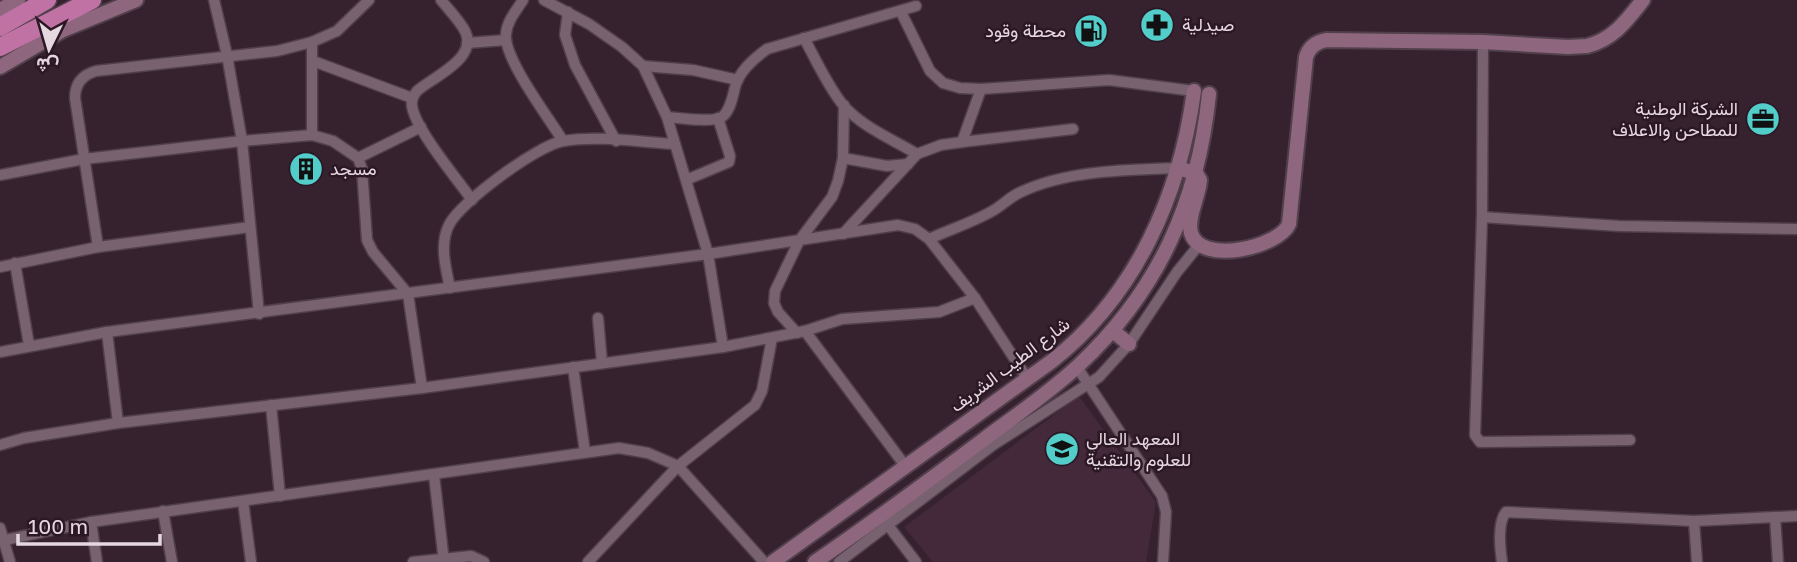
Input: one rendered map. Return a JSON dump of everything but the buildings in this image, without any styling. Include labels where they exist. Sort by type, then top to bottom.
[{"type":"highway","points":[[0,27],[47,0]]},
{"type":"highway","points":[[0,47],[92,0]]},
{"type":"main road","points":[[0,10],[18,0]]},
{"type":"main road","points":[[0,67],[63,30],[136,0]]},
{"type":"main road","points":[[1177,168],[1196,173],[1199,177],[1191,227],[1199,245],[1214,251],[1237,249],[1272,240],[1287,228],[1290,219],[1305,62],[1313,45],[1326,40],[1587,46],[1616,32],[1643,0]]},
{"type":"main road","points":[[815,562],[898,505],[1077,367],[1113,331],[1138,300],[1165,253],[1182,216],[1204,136],[1202,92]]},
{"type":"main road","name":"شارع الطيب الشريف","points":[[773,562],[1074,343],[1111,304],[1156,229],[1202,92]]},
{"type":"main road","points":[[1113,331],[1129,344]]},
{"type":"main road","points":[[906,467],[905,475],[908,481],[920,488]]},
{"type":"main road","points":[[879,486],[895,493],[898,505]]},
{"type":"street","points":[[214,0],[242,141],[259,314]]},
{"type":"street","points":[[98,247],[75,92],[84,76],[96,72],[227,55],[277,51],[312,43],[337,30],[369,0]]},
{"type":"street","points":[[441,0],[465,32],[467,43],[461,58],[412,98],[413,112],[472,200]]},
{"type":"street","points":[[523,0],[508,24],[506,40],[512,60],[563,141]]},
{"type":"street","points":[[544,0],[568,12],[622,47],[643,66],[667,117],[708,254],[723,346]]},
{"type":"street","points":[[667,117],[718,118],[727,111],[738,80],[751,61],[768,49],[916,6]]},
{"type":"street","points":[[568,12],[565,35],[575,65],[616,141]]},
{"type":"street","points":[[901,12],[936,78],[951,86],[981,89],[1109,80],[1202,92]]},
{"type":"street","points":[[804,38],[831,88],[844,105],[868,126],[917,154]]},
{"type":"street","points":[[467,43],[506,40]]},
{"type":"street","points":[[1483,42],[1482,217],[1475,426],[1477,440],[1630,440]]},
{"type":"street","points":[[312,43],[312,135]]},
{"type":"street","points":[[313,61],[412,98]]},
{"type":"street","points":[[643,66],[693,70],[738,80]]},
{"type":"street","points":[[962,142],[981,89]]},
{"type":"street","points":[[844,105],[843,158],[832,197],[799,241],[775,291],[774,303],[778,312],[801,332],[906,467]]},
{"type":"street","points":[[686,180],[729,162],[730,156],[718,118]]},
{"type":"street","points":[[358,158],[421,127]]},
{"type":"street","points":[[843,234],[917,154],[941,145],[1073,129]]},
{"type":"street","points":[[0,175],[83,159],[242,141],[312,135],[333,141],[358,158],[362,169],[367,240],[373,252],[408,294],[422,388]]},
{"type":"street","points":[[450,288],[445,235],[449,223],[472,200],[534,152],[563,141],[675,144]]},
{"type":"street","points":[[843,158],[887,166],[908,164]]},
{"type":"street","points":[[929,239],[989,213],[1020,192],[1033,187],[1107,173],[1177,168]]},
{"type":"street","points":[[1482,217],[1619,226],[1797,229]]},
{"type":"street","points":[[0,352],[107,332],[708,254],[898,225],[915,229],[929,239],[975,298],[1027,378]]},
{"type":"street","points":[[0,267],[98,247],[250,227]]},
{"type":"street","points":[[839,562],[993,445],[1089,384],[1107,369],[1129,344],[1177,272],[1199,245]]},
{"type":"street","points":[[15,263],[29,345]]},
{"type":"street","points":[[0,445],[118,423],[422,388],[723,346],[801,332],[842,318],[939,312],[975,298]]},
{"type":"street","points":[[598,318],[602,363]]},
{"type":"street","points":[[107,332],[118,423]]},
{"type":"street","points":[[595,559],[678,466],[755,405],[762,391],[772,338]]},
{"type":"street","points":[[573,367],[585,452]]},
{"type":"street","points":[[1077,367],[1163,496],[1166,512],[1163,562]]},
{"type":"street","points":[[271,405],[281,496]]},
{"type":"street","points":[[2,541],[91,522],[619,448],[634,449],[678,466],[764,562]]},
{"type":"street","points":[[433,475],[444,561]]},
{"type":"street","points":[[243,501],[251,562]]},
{"type":"street","points":[[163,512],[172,562]]},
{"type":"street","points":[[1502,562],[1501,523],[1506,512],[1694,521],[1797,516]]},
{"type":"street","points":[[1774,517],[1778,562]]},
{"type":"street","points":[[1694,521],[1697,562]]},
{"type":"street","points":[[91,522],[97,562]]},
{"type":"street","points":[[887,524],[916,562]]},
{"type":"street","points":[[0,528],[10,562]]},
{"type":"street","points":[[413,562],[444,561],[471,556],[484,562]]},
{"type":"shaded area","name":"المعهد العالي للعلوم والتقنية","points":[[1079,396],[1156,502],[1146,562],[933,562],[904,527]]},
{"type":"place","name":"صيدلية","points":[[1157,25]]},
{"type":"place","name":"محطة وقود","points":[[1091,31]]},
{"type":"place","name":"الشركة الوطنية للمطاحن والاعلاف","points":[[1763,119]]},
{"type":"place","name":"مسجد","points":[[306,169]]},
{"type":"place","name":"المعهد العالي للعلوم والتقنية","points":[[1062,449]]}]
